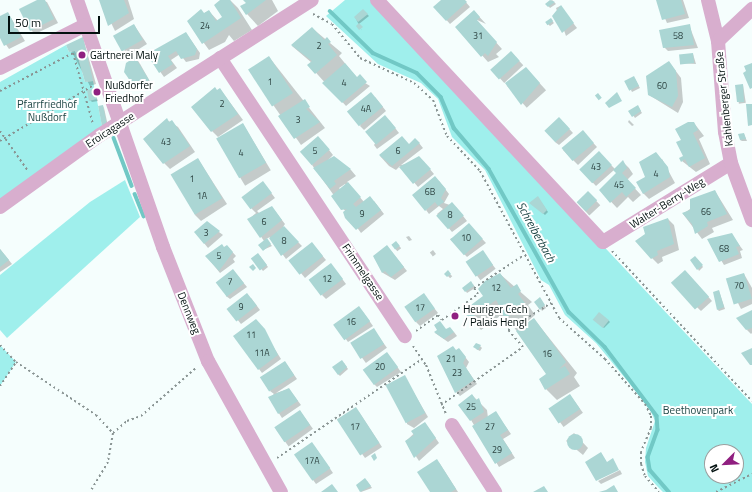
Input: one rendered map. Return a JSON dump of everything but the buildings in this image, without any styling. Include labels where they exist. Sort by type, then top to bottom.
[{"type":"street","name":"Dennweg","points":[[77,0],[119,124],[208,361],[280,492]]},
{"type":"street","points":[[377,0],[603,242]]},
{"type":"street","name":"Kahlenberger Straße","points":[[708,0],[718,41],[725,132],[731,163],[752,220]]},
{"type":"street","name":"Eroicagasse","points":[[0,207],[119,124],[308,2]]},
{"type":"street","points":[[718,41],[752,9]]},
{"type":"street","points":[[0,68],[85,25]]},
{"type":"street","name":"Frimmelgasse","points":[[220,58],[406,337]]},
{"type":"street","name":"Walter-Berry-Weg","points":[[603,242],[731,163]]},
{"type":"street","points":[[452,425],[495,492]]},
{"type":"path","points":[[308,2],[313,14],[332,24],[360,58],[414,83],[433,100],[448,136],[480,171],[551,303],[577,337],[605,359],[645,404],[651,416],[651,428],[641,452],[641,464],[645,476],[659,492]]},
{"type":"path","points":[[0,91],[73,53],[84,88],[93,126]]},
{"type":"path","points":[[0,141],[84,88],[104,81]]},
{"type":"path","points":[[0,131],[28,171]]},
{"type":"path","points":[[603,242],[752,401]]},
{"type":"path","points":[[452,425],[441,405],[422,359],[406,337],[438,315],[442,320],[478,294],[474,288],[524,255]]},
{"type":"path","points":[[441,405],[523,347],[508,330],[551,303]]},
{"type":"path","points":[[0,345],[16,362],[96,415],[113,434]]},
{"type":"path","points":[[266,465],[422,359]]},
{"type":"path","points":[[90,492],[108,462],[113,434],[127,421],[141,416],[173,386],[208,361]]},
{"type":"path","points":[[0,386],[16,362]]},
{"type":"path","points":[[716,492],[752,474]]},
{"type":"path","points":[[726,487],[728,492]]},
{"type":"green space","name":"Beethovenpark","points":[[345,0],[372,0],[752,404],[752,492],[663,492],[648,476],[645,462],[646,448],[655,421],[649,407],[596,343],[565,315],[549,285],[541,280],[485,170],[452,137],[438,99],[421,83],[378,64],[326,16]]},
{"type":"green space","name":"Pfarrfriedhof Nußdorf","points":[[66,45],[69,52],[75,51],[85,82],[93,81],[103,130],[0,203],[0,82]]},
{"type":"green space","points":[[125,180],[140,217],[7,338],[0,330],[0,275],[90,202]]},
{"type":"green space","points":[[0,345],[16,362],[0,386]]},
{"type":"waterway","name":"Schreiberbach","points":[[330,11],[373,53],[417,73],[441,97],[454,128],[489,169],[569,312],[605,347],[657,416],[658,430],[648,457],[650,470],[669,492]]},
{"type":"waterway","points":[[114,138],[132,186]]},
{"type":"waterway","points":[[135,194],[144,216]]},
{"type":"place","name":"Gärtnerei Maly","points":[[82,55]]},
{"type":"place","name":"Nußdorfer Friedhof","points":[[97,92]]},
{"type":"place","name":"Heuriger Cech / Palais Hengl","points":[[455,316]]}]
